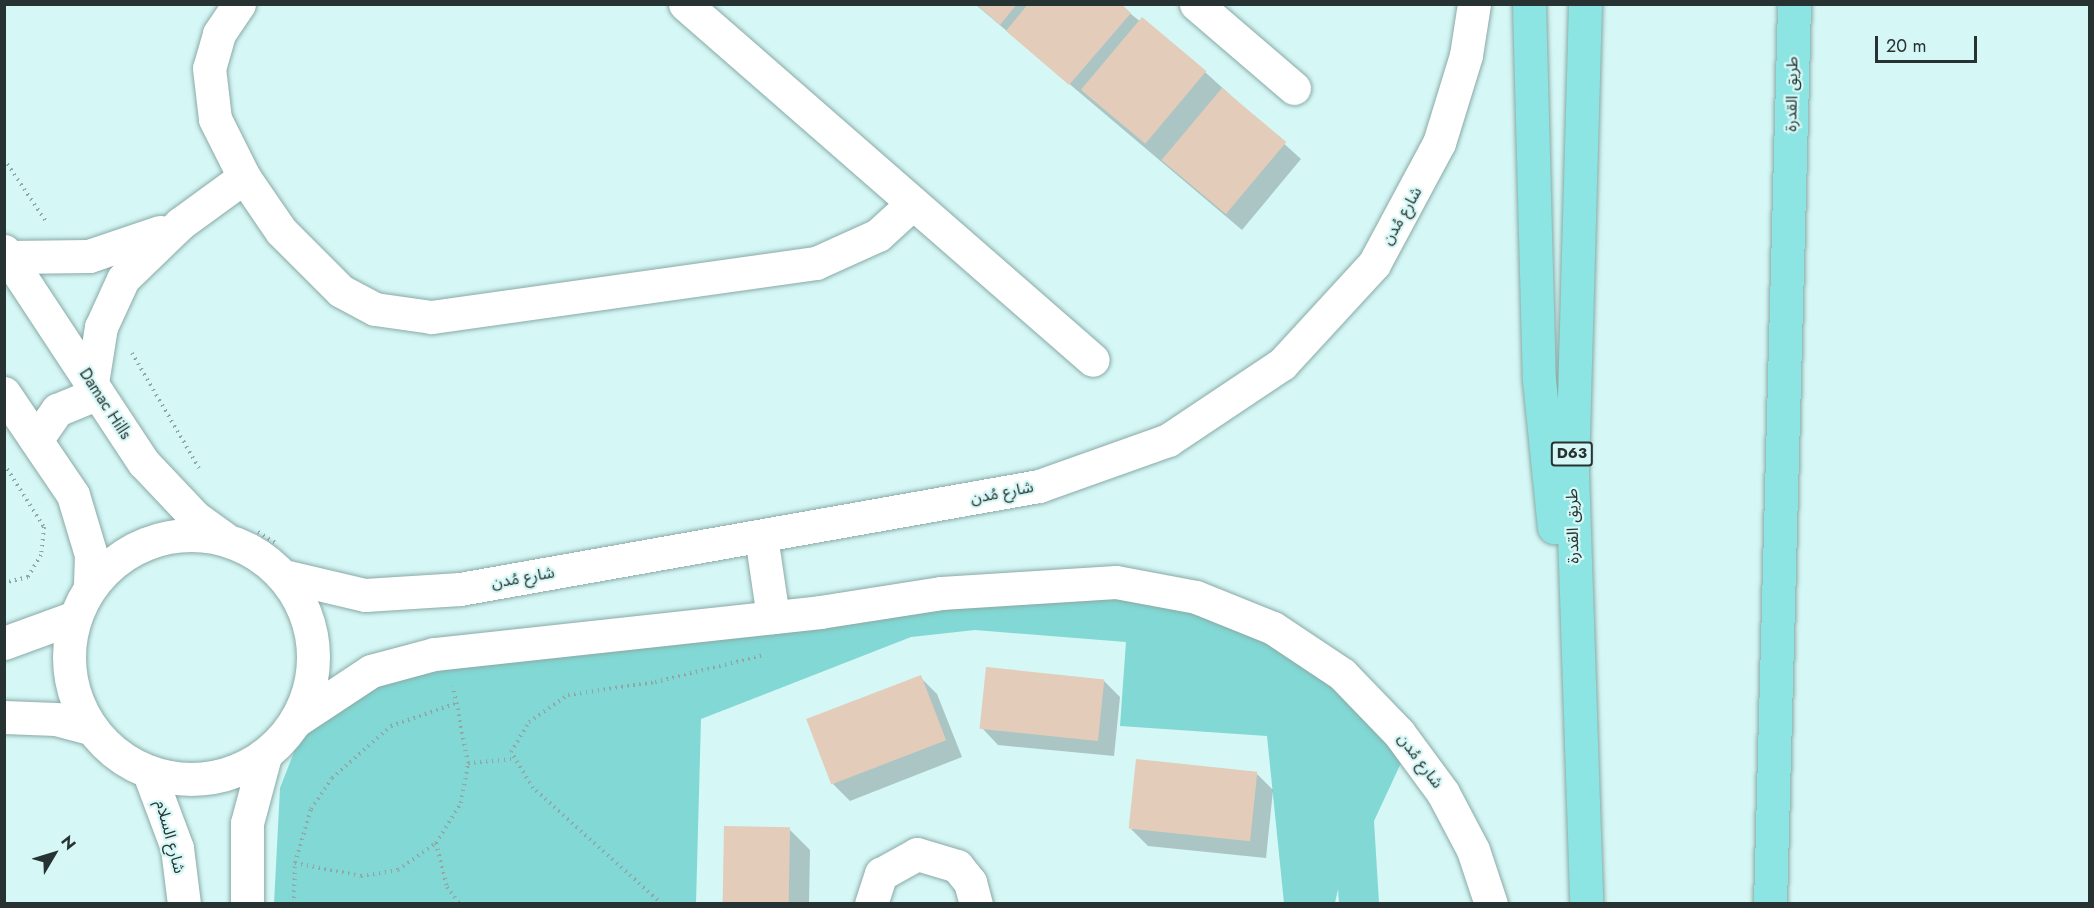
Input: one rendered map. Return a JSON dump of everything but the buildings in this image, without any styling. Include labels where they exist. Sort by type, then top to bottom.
[{"type":"main road","points":[[1529,4],[1539,380],[1575,658]]},
{"type":"main road","name":"طريق القدرة","points":[[1585,4],[1573,286],[1575,658],[1586,903]]},
{"type":"main road","name":"طريق القدرة","points":[[1770,903],[1794,4]]},
{"type":"street","points":[[239,4],[219,34],[208,85],[215,119],[244,177],[281,231],[341,291],[375,309],[412,316],[816,263],[878,236],[913,203]]},
{"type":"street","points":[[685,4],[1093,360]]},
{"type":"street","points":[[1196,4],[1294,88]]},
{"type":"street","name":"شارع مُدن","points":[[284,563],[333,592],[428,594],[761,536],[1083,474],[1168,440],[1246,392],[1346,300],[1399,225],[1454,100],[1474,4]]},
{"type":"street","points":[[36,440],[57,410],[95,388],[106,313],[135,264],[181,223],[244,177]]},
{"type":"street","points":[[7,254],[71,259],[123,247],[181,223]]},
{"type":"street","name":"Damac Hills","points":[[7,254],[95,388],[162,484],[238,532]]},
{"type":"street","points":[[4,393],[36,440],[85,524],[90,586]]},
{"type":"street","points":[[197,532],[238,532],[257,553],[284,563],[301,602],[313,651],[310,692],[297,720],[265,756],[214,779],[181,780],[149,773],[116,755],[90,728],[74,693],[70,664],[75,617],[90,586],[114,561],[150,541],[197,532]]},
{"type":"street","points":[[761,536],[773,617]]},
{"type":"street","name":"شارع مُدن","points":[[297,720],[371,671],[402,660],[1034,584],[1116,582],[1197,597],[1273,628],[1342,674],[1399,733],[1443,793],[1473,850],[1491,903]]},
{"type":"street","points":[[4,643],[75,617]]},
{"type":"street","points":[[4,717],[56,719],[90,728]]},
{"type":"street","points":[[247,903],[248,823],[265,756]]},
{"type":"street","name":"شارع السلام","points":[[149,773],[177,848],[183,903]]},
{"type":"street","points":[[871,903],[881,874],[897,861],[917,854],[957,866],[970,882],[981,903]]},
{"type":"path","points":[[4,159],[71,259]]},
{"type":"path","points":[[106,313],[162,399],[200,471]]},
{"type":"path","points":[[4,464],[44,527],[41,555],[28,577],[4,583]]},
{"type":"path","points":[[238,532],[284,563]]},
{"type":"path","points":[[295,863],[361,876],[398,870],[436,843],[461,803],[468,763],[452,680],[470,678],[466,651]]},
{"type":"path","points":[[512,759],[529,722],[568,695],[655,682],[775,652]]},
{"type":"path","points":[[294,903],[295,863],[312,809],[361,748],[391,726],[457,703]]},
{"type":"path","points":[[468,763],[512,759]]},
{"type":"path","points":[[512,759],[533,788],[662,903]]},
{"type":"path","points":[[436,843],[447,887],[460,903]]},
{"type":"shaded area","points":[[1016,584],[1233,610],[1372,716],[1401,763],[1374,821],[1379,903],[1339,903],[1338,889],[1335,903],[1284,903],[1267,736],[1120,726],[1126,642],[975,630],[911,637],[701,719],[696,903],[274,904],[280,788],[296,747],[359,679]]}]
